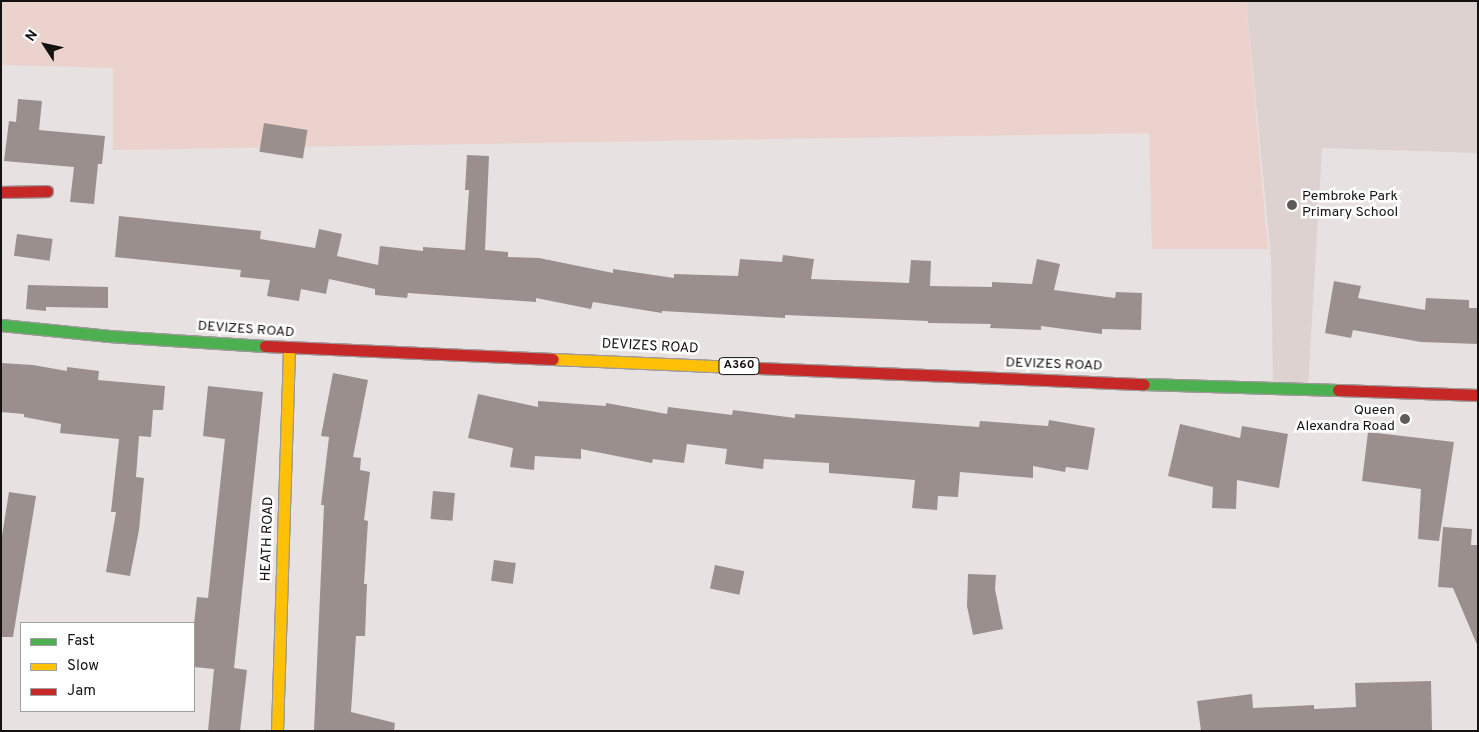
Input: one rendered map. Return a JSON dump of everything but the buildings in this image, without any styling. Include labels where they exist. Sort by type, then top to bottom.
[{"type":"main road","points":[[1,192],[47,191]]},
{"type":"main road","name":"DEVIZES ROAD","points":[[1,325],[109,336],[289,348],[1004,379],[1478,395]]},
{"type":"main road","name":"HEATH ROAD","points":[[277,731],[289,348]]},
{"type":"shaded area","points":[[1,1],[1246,1],[1268,249],[1152,249],[1149,133],[113,150],[113,68],[1,65]]},
{"type":"shaded area","name":"Pembroke Park Primary School","points":[[1246,1],[1478,1],[1478,153],[1322,148],[1308,389],[1273,389],[1271,257]]},
{"type":"traffic: fast","points":[[1,325],[109,336],[265,346]]},
{"type":"traffic: fast","points":[[1144,384],[1338,390]]},
{"type":"traffic: slow","points":[[277,731],[289,348]]},
{"type":"traffic: slow","points":[[553,359],[758,368]]},
{"type":"traffic: jam","points":[[1,192],[47,191]]},
{"type":"traffic: jam","points":[[265,346],[553,359]]},
{"type":"traffic: jam","points":[[758,368],[1144,384]]},
{"type":"traffic: jam","points":[[1338,390],[1478,395]]},
{"type":"place","name":"Pembroke Park Primary School","points":[[1292,205]]},
{"type":"place","name":"Queen Alexandra Road","points":[[1405,419]]}]
